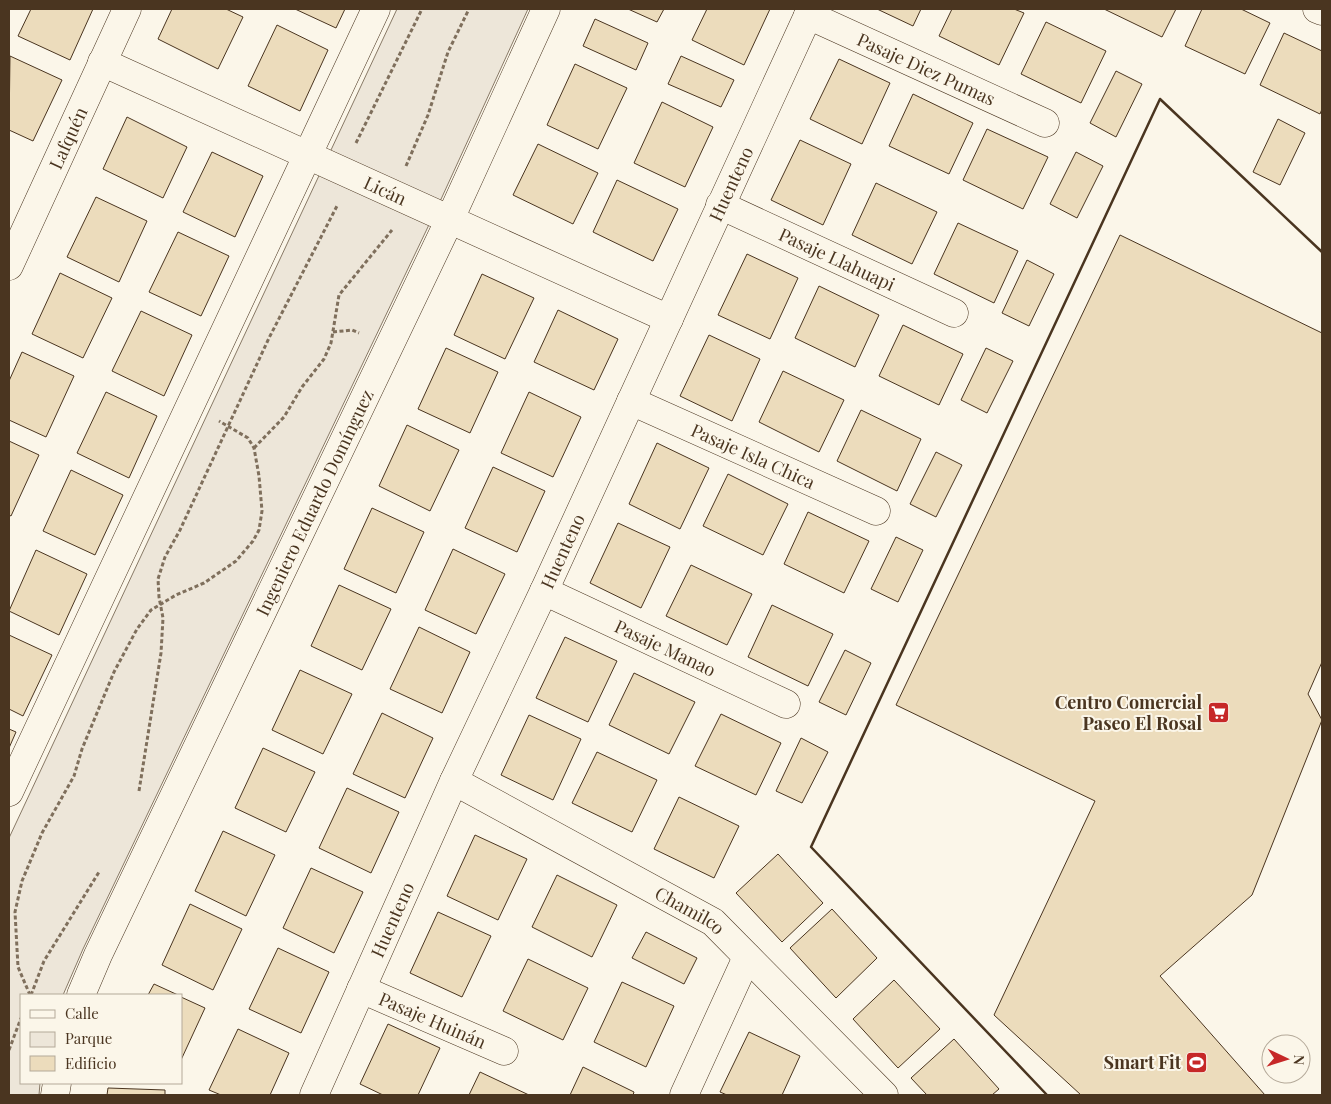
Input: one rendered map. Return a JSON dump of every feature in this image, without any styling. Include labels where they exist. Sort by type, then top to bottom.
[{"type":"street","name":"Lafquén","points":[[9,266],[20,216],[102,62],[127,9]]},
{"type":"street","points":[[9,792],[376,9]]},
{"type":"street","name":"Ingeniero Eduardo Domínguez","points":[[81,994],[439,214],[546,9]]},
{"type":"street","points":[[1317,9],[1322,11]]},
{"type":"street","name":"Pasaje Diez Pumas","points":[[810,12],[1045,122]]},
{"type":"street","name":"Huenteno","points":[[314,1095],[454,781],[544,591],[810,12]]},
{"type":"street","name":"Licán","points":[[102,62],[669,318]]},
{"type":"street","name":"Pasaje Llahuapi","points":[[720,206],[954,313]]},
{"type":"street","name":"Pasaje Isla Chica","points":[[631,401],[876,511]]},
{"type":"street","name":"Pasaje Manao","points":[[544,591],[786,704]]},
{"type":"street","name":"Chamilco","points":[[454,781],[713,922],[884,1095]]},
{"type":"street","points":[[684,1095],[747,957]]},
{"type":"street","name":"Pasaje Huinán","points":[[361,989],[504,1052]]},
{"type":"path","points":[[355,145],[422,9]]},
{"type":"path","points":[[405,167],[428,115],[448,52],[469,9]]},
{"type":"path","points":[[138,793],[161,654],[163,618],[158,579],[165,557],[180,530],[335,206],[340,202],[346,204]]},
{"type":"path","points":[[254,448],[284,417],[302,387],[324,359],[331,343],[339,295],[394,227],[412,232],[439,214]]},
{"type":"path","points":[[30,994],[18,967],[15,912],[22,881],[42,833],[74,776],[82,749],[114,672],[137,629],[151,610],[204,583],[236,561],[254,541],[259,530],[262,511],[254,448],[248,438],[229,426],[189,407]]},
{"type":"path","points":[[30,994],[44,961],[58,936],[101,870]]},
{"type":"path","points":[[9,1050],[20,1021]]},
{"type":"green space","points":[[397,9],[528,9],[437,208],[83,949],[63,994],[20,994],[20,1084],[40,1084],[39,1095],[9,1095],[9,838]]},
{"type":"building","points":[[31,9],[93,9],[70,60],[18,36]]},
{"type":"building","points":[[172,9],[226,9],[243,17],[218,69],[158,39]]},
{"type":"building","points":[[295,9],[345,9],[336,28]]},
{"type":"building","points":[[628,9],[664,9],[657,22]]},
{"type":"building","points":[[707,9],[770,9],[744,65],[692,40]]},
{"type":"building","points":[[877,9],[921,9],[913,26]]},
{"type":"building","points":[[952,9],[1014,9],[1024,13],[999,65],[939,36]]},
{"type":"building","points":[[1104,9],[1176,9],[1162,37]]},
{"type":"building","points":[[1202,9],[1241,9],[1270,23],[1245,74],[1185,46]]},
{"type":"building","points":[[595,19],[648,43],[636,70],[583,46]]},
{"type":"building","points":[[1046,22],[1106,51],[1081,103],[1021,74]]},
{"type":"building","points":[[277,25],[328,50],[300,111],[248,86]]},
{"type":"building","points":[[1284,33],[1322,51],[1322,109],[1320,114],[1260,85]]},
{"type":"building","points":[[10,56],[62,80],[33,141],[9,130]]},
{"type":"building","points":[[681,56],[734,80],[721,107],[668,84]]},
{"type":"building","points":[[839,59],[890,83],[862,144],[810,119]]},
{"type":"building","points":[[575,64],[627,88],[598,149],[547,125]]},
{"type":"building","points":[[1116,71],[1142,84],[1116,137],[1090,123]]},
{"type":"building","points":[[913,94],[973,123],[949,174],[889,146]]},
{"type":"building","points":[[662,102],[713,127],[685,187],[634,163]]},
{"type":"building","points":[[127,117],[187,147],[163,198],[103,169]]},
{"type":"building","points":[[1278,119],[1305,133],[1280,185],[1253,172]]},
{"type":"building","points":[[987,129],[1048,157],[1023,209],[963,180]]},
{"type":"building","points":[[800,140],[851,164],[823,225],[771,200]]},
{"type":"building","points":[[538,144],[598,173],[573,224],[513,195]]},
{"type":"building","points":[[212,152],[263,176],[235,237],[183,212]]},
{"type":"building","points":[[1076,152],[1103,166],[1077,218],[1050,204]]},
{"type":"building","points":[[617,180],[678,209],[653,261],[593,232]]},
{"type":"building","points":[[876,183],[937,212],[912,264],[852,235]]},
{"type":"building","points":[[96,197],[147,221],[119,282],[67,257]]},
{"type":"building","points":[[958,223],[1018,251],[994,303],[934,274]]},
{"type":"building","points":[[178,232],[229,256],[201,316],[149,292]]},
{"type":"building","points":[[1120,235],[1322,333],[1322,662],[1308,694],[1322,720],[1252,895],[1160,976],[1265,1095],[1081,1095],[994,1015],[1095,801],[896,705]]},
{"type":"building","points":[[747,254],[798,278],[770,339],[718,315]]},
{"type":"building","points":[[1027,260],[1054,274],[1029,326],[1002,313]]},
{"type":"building","points":[[60,273],[112,298],[83,358],[32,334]]},
{"type":"building","points":[[482,274],[534,298],[505,359],[454,335]]},
{"type":"building","points":[[819,286],[879,315],[855,367],[795,338]]},
{"type":"building","points":[[558,310],[618,339],[594,390],[534,362]]},
{"type":"building","points":[[141,311],[192,335],[164,396],[112,371]]},
{"type":"building","points":[[903,325],[963,354],[939,405],[879,376]]},
{"type":"building","points":[[709,335],[760,359],[732,421],[680,396]]},
{"type":"building","points":[[446,348],[498,372],[470,433],[418,409]]},
{"type":"building","points":[[986,348],[1013,361],[987,413],[961,400]]},
{"type":"building","points":[[22,352],[74,376],[46,437],[9,420],[9,381]]},
{"type":"building","points":[[783,371],[844,400],[819,452],[759,422]]},
{"type":"building","points":[[106,392],[157,416],[129,478],[77,453]]},
{"type":"building","points":[[529,392],[581,417],[553,477],[501,453]]},
{"type":"building","points":[[861,410],[921,439],[897,491],[837,461]]},
{"type":"building","points":[[407,425],[459,450],[430,511],[379,486]]},
{"type":"building","points":[[9,441],[39,455],[11,516],[9,515]]},
{"type":"building","points":[[657,443],[709,468],[680,529],[629,504]]},
{"type":"building","points":[[936,452],[962,465],[936,517],[910,504]]},
{"type":"building","points":[[493,467],[545,491],[517,552],[465,528]]},
{"type":"building","points":[[71,470],[123,495],[95,555],[43,531]]},
{"type":"building","points":[[728,474],[788,504],[763,555],[703,526]]},
{"type":"building","points":[[372,508],[424,532],[396,593],[344,569]]},
{"type":"building","points":[[808,512],[869,541],[844,593],[784,564]]},
{"type":"building","points":[[618,523],[670,547],[641,608],[590,583]]},
{"type":"building","points":[[896,537],[923,550],[898,602],[871,589]]},
{"type":"building","points":[[453,549],[505,574],[476,634],[425,610]]},
{"type":"building","points":[[36,550],[87,574],[59,635],[9,611]]},
{"type":"building","points":[[691,565],[752,594],[727,645],[666,616]]},
{"type":"building","points":[[339,585],[391,609],[362,670],[311,646]]},
{"type":"building","points":[[772,605],[833,634],[808,686],[748,657]]},
{"type":"building","points":[[419,627],[470,652],[442,713],[390,689]]},
{"type":"building","points":[[9,635],[52,655],[23,716],[9,709]]},
{"type":"building","points":[[565,637],[617,661],[588,722],[536,698]]},
{"type":"building","points":[[845,650],[871,663],[846,715],[819,702]]},
{"type":"building","points":[[300,670],[352,694],[323,754],[272,730]]},
{"type":"building","points":[[634,673],[695,702],[669,754],[609,725]]},
{"type":"building","points":[[382,713],[433,738],[405,798],[353,774]]},
{"type":"building","points":[[721,714],[781,743],[756,795],[695,766]]},
{"type":"building","points":[[529,715],[581,739],[553,800],[501,775]]},
{"type":"building","points":[[9,729],[16,732],[9,748]]},
{"type":"building","points":[[801,738],[828,752],[802,803],[776,791]]},
{"type":"building","points":[[263,748],[315,772],[286,832],[235,808]]},
{"type":"building","points":[[597,752],[657,780],[632,832],[572,803]]},
{"type":"building","points":[[347,788],[399,812],[371,873],[319,848]]},
{"type":"building","points":[[679,797],[739,826],[714,878],[654,849]]},
{"type":"building","points":[[223,831],[275,855],[246,916],[195,891]]},
{"type":"building","points":[[475,835],[527,859],[498,920],[447,896]]},
{"type":"building","points":[[778,854],[823,903],[782,942],[736,893]]},
{"type":"building","points":[[311,868],[363,892],[334,953],[283,928]]},
{"type":"building","points":[[557,875],[617,905],[592,957],[532,927]]},
{"type":"building","points":[[190,904],[242,929],[213,990],[162,965]]},
{"type":"building","points":[[832,909],[877,958],[836,998],[790,948]]},
{"type":"building","points":[[438,912],[491,936],[462,997],[410,973]]},
{"type":"building","points":[[646,932],[697,958],[684,984],[632,958]]},
{"type":"building","points":[[278,948],[329,972],[301,1033],[249,1009]]},
{"type":"building","points":[[528,959],[588,988],[563,1040],[503,1011]]},
{"type":"building","points":[[894,980],[940,1029],[898,1068],[853,1019]]},
{"type":"building","points":[[622,982],[674,1006],[646,1067],[594,1042]]},
{"type":"building","points":[[154,984],[176,994],[149,994]]},
{"type":"building","points":[[182,997],[205,1008],[182,1058]]},
{"type":"building","points":[[388,1024],[440,1048],[418,1095],[383,1095],[360,1084]]},
{"type":"building","points":[[238,1029],[289,1053],[270,1095],[221,1095],[209,1090]]},
{"type":"building","points":[[749,1032],[800,1056],[782,1095],[727,1095],[720,1092]]},
{"type":"building","points":[[954,1039],[999,1089],[992,1095],[927,1095],[911,1078]]},
{"type":"building","points":[[583,1067],[634,1092],[633,1095],[570,1095]]},
{"type":"building","points":[[480,1072],[529,1095],[469,1095]]},
{"type":"building","points":[[108,1088],[165,1090],[165,1095],[107,1095]]},
{"type":"wall","points":[[1047,1095],[811,847],[1160,99],[1322,252]]},
{"type":"place","name":"Centro Comercial Paseo El Rosal","points":[[1218,712]]},
{"type":"place","name":"Smart Fit","points":[[1197,1062]]}]
